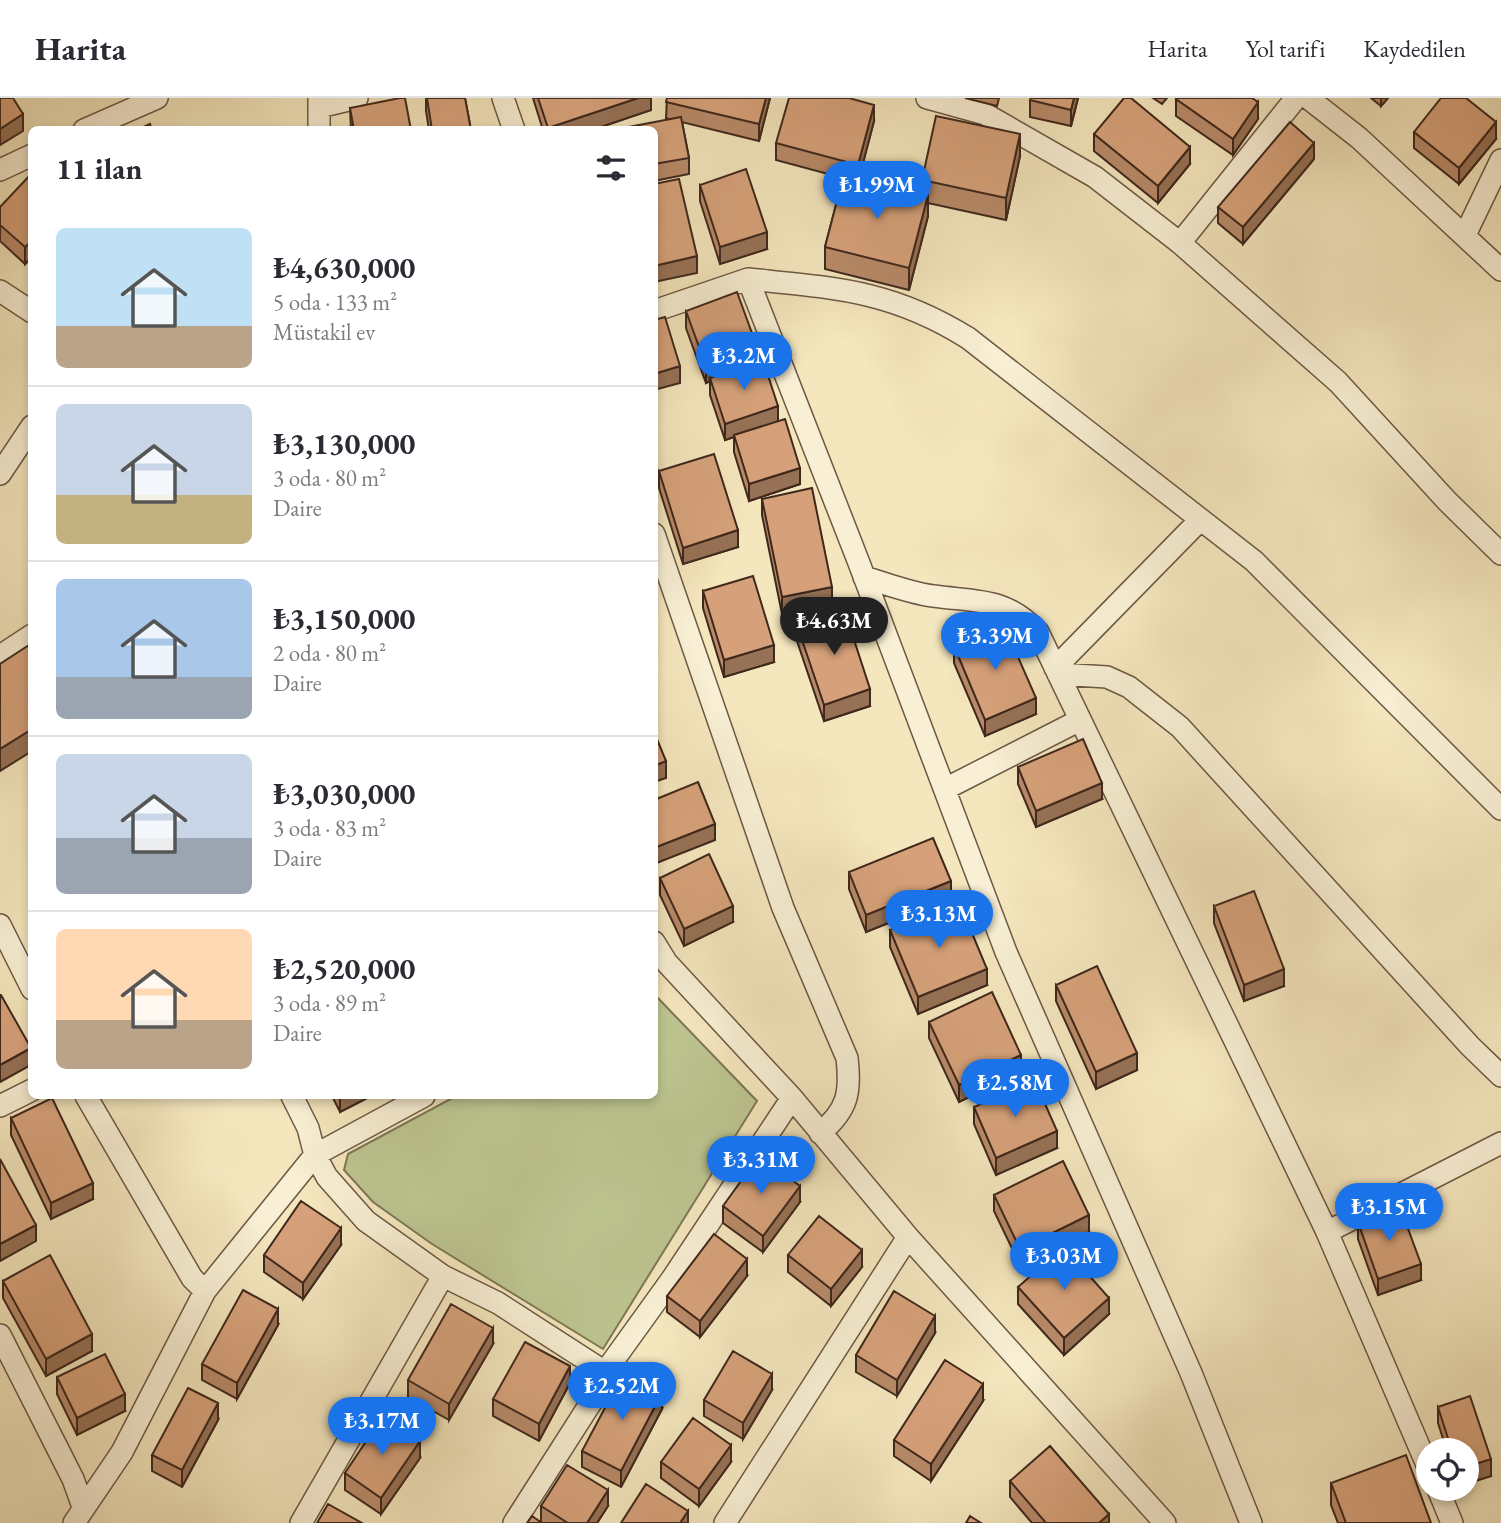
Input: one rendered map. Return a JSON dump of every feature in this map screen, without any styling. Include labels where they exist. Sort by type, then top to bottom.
[{"type":"street","points":[[93,126],[158,98]]},
{"type":"street","points":[[319,126],[319,102],[357,98]]},
{"type":"street","points":[[503,98],[513,126]]},
{"type":"street","points":[[928,98],[985,114],[1029,139],[1095,177],[1180,243],[1338,382],[1447,501],[1501,554]]},
{"type":"street","points":[[1180,243],[1296,98]]},
{"type":"street","points":[[1308,98],[1359,138],[1501,270]]},
{"type":"street","points":[[0,170],[28,157]]},
{"type":"street","points":[[1465,235],[1501,160]]},
{"type":"street","points":[[658,310],[748,279],[827,287],[877,296],[947,325],[988,353],[1254,561],[1501,809]]},
{"type":"street","points":[[748,279],[1006,953],[1191,1373],[1251,1523]]},
{"type":"street","points":[[0,291],[28,309]]},
{"type":"street","points":[[0,474],[28,432]]},
{"type":"street","points":[[1057,671],[1200,520]]},
{"type":"street","points":[[658,546],[783,908],[847,1058],[850,1082],[845,1104],[820,1133]]},
{"type":"street","points":[[864,578],[931,596],[981,600],[1003,606],[1016,612],[1038,632],[1327,1233],[1416,1439]]},
{"type":"street","points":[[0,656],[28,638]]},
{"type":"street","points":[[1057,671],[1107,677],[1129,687],[1181,727],[1470,1046],[1501,1076]]},
{"type":"street","points":[[945,789],[1080,720]]},
{"type":"street","points":[[0,925],[28,981]]},
{"type":"street","points":[[661,968],[792,1098],[908,1237],[1160,1521]]},
{"type":"street","points":[[0,1106],[28,1092]]},
{"type":"street","points":[[514,1523],[599,1390],[605,1372],[672,1279],[792,1098]]},
{"type":"street","points":[[88,1099],[192,1279],[205,1291]]},
{"type":"street","points":[[294,1099],[308,1128],[314,1155],[327,1177],[366,1220],[443,1276],[498,1303],[605,1372]]},
{"type":"street","points":[[78,1515],[122,1452],[205,1291],[314,1155],[418,1099]]},
{"type":"street","points":[[1327,1233],[1501,1144]]},
{"type":"street","points":[[724,1523],[908,1237]]},
{"type":"street","points":[[301,1523],[443,1276]]},
{"type":"street","points":[[0,1335],[73,1479],[78,1515]]},
{"type":"street","points":[[1443,1501],[1452,1523]]},
{"type":"green space","points":[[658,998],[757,1101],[603,1349],[432,1244],[373,1202],[344,1170],[348,1154],[450,1099],[658,1099]]},
{"type":"building","points":[[0,98],[13,98],[23,114],[0,129]]},
{"type":"building","points":[[405,98],[410,126],[353,126],[350,108]]},
{"type":"building","points":[[427,98],[465,98],[470,126],[431,126]]},
{"type":"building","points":[[538,98],[638,98],[554,126],[547,126]]},
{"type":"building","points":[[667,98],[766,98],[759,124],[666,102]]},
{"type":"building","points":[[789,98],[849,98],[874,105],[858,165],[776,143]]},
{"type":"building","points":[[1074,98],[1071,110],[1030,100]]},
{"type":"building","points":[[1124,98],[1131,98],[1190,147],[1158,186],[1094,134]]},
{"type":"building","points":[[1177,98],[1252,98],[1258,102],[1233,139]]},
{"type":"building","points":[[1441,98],[1466,98],[1496,122],[1459,168],[1414,132]]},
{"type":"building","points":[[936,116],[1020,134],[1006,198],[922,180]]},
{"type":"building","points":[[681,117],[689,158],[658,163],[658,126],[634,126]]},
{"type":"building","points":[[1290,122],[1314,143],[1243,227],[1218,207]]},
{"type":"building","points":[[746,169],[767,232],[720,247],[700,185]]},
{"type":"building","points":[[844,174],[928,195],[909,268],[825,247]]},
{"type":"building","points":[[28,177],[28,244],[25,247],[0,225],[0,207]]},
{"type":"building","points":[[679,179],[697,256],[658,265],[658,183]]},
{"type":"building","points":[[737,292],[757,347],[706,366],[686,311]]},
{"type":"building","points":[[665,317],[680,366],[658,373],[658,319]]},
{"type":"building","points":[[763,360],[778,406],[725,424],[710,378]]},
{"type":"building","points":[[785,419],[800,468],[749,484],[734,435]]},
{"type":"building","points":[[714,454],[738,530],[683,548],[659,471]]},
{"type":"building","points":[[812,488],[832,587],[782,597],[762,499]]},
{"type":"building","points":[[753,576],[774,645],[724,660],[703,591]]},
{"type":"building","points":[[844,609],[870,689],[824,705],[797,625]]},
{"type":"building","points":[[1004,625],[1036,698],[985,720],[954,646]]},
{"type":"building","points":[[28,646],[28,732],[0,749],[0,664]]},
{"type":"building","points":[[1083,739],[1102,783],[1036,811],[1018,767]]},
{"type":"building","points":[[658,742],[666,761],[658,764]]},
{"type":"building","points":[[698,782],[715,824],[658,846],[658,798]]},
{"type":"building","points":[[933,838],[951,881],[866,915],[849,872]]},
{"type":"building","points":[[709,854],[733,906],[684,929],[660,878]]},
{"type":"building","points":[[1254,891],[1284,969],[1244,985],[1214,906]]},
{"type":"building","points":[[959,902],[987,969],[918,997],[890,930]]},
{"type":"building","points":[[1097,966],[1137,1053],[1096,1072],[1056,985]]},
{"type":"building","points":[[992,992],[1021,1055],[959,1085],[929,1022]]},
{"type":"building","points":[[1,995],[28,1043],[28,1050],[0,1065]]},
{"type":"building","points":[[1035,1081],[1057,1131],[996,1158],[974,1107]]},
{"type":"building","points":[[52,1099],[93,1183],[51,1203],[11,1118]]},
{"type":"building","points":[[759,1156],[800,1186],[763,1236],[723,1206]]},
{"type":"building","points":[[0,1159],[36,1225],[0,1244]]},
{"type":"building","points":[[1063,1161],[1089,1215],[1020,1249],[994,1195]]},
{"type":"building","points":[[301,1201],[341,1228],[303,1283],[264,1255]]},
{"type":"building","points":[[1400,1207],[1421,1264],[1378,1279],[1358,1222]]},
{"type":"building","points":[[819,1216],[862,1250],[831,1289],[788,1255]]},
{"type":"building","points":[[714,1234],[747,1259],[700,1321],[667,1296]]},
{"type":"building","points":[[1064,1247],[1109,1298],[1064,1338],[1018,1287]]},
{"type":"building","points":[[50,1255],[92,1334],[46,1359],[3,1281]]},
{"type":"building","points":[[243,1290],[278,1309],[237,1383],[202,1364]]},
{"type":"building","points":[[894,1291],[935,1316],[897,1380],[856,1355]]},
{"type":"building","points":[[451,1304],[493,1328],[449,1404],[408,1380]]},
{"type":"building","points":[[525,1342],[570,1366],[539,1424],[493,1399]]},
{"type":"building","points":[[733,1351],[772,1374],[743,1423],[704,1400]]},
{"type":"building","points":[[105,1354],[125,1394],[77,1418],[57,1377]]},
{"type":"building","points":[[945,1360],[983,1384],[931,1464],[894,1440]]},
{"type":"building","points":[[624,1372],[662,1393],[621,1471],[582,1451]]},
{"type":"building","points":[[188,1388],[218,1403],[182,1470],[152,1455]]},
{"type":"building","points":[[1470,1396],[1491,1459],[1479,1463],[1479,1438],[1448,1438],[1438,1407]]},
{"type":"building","points":[[383,1416],[420,1441],[381,1498],[345,1473]]},
{"type":"building","points":[[693,1418],[731,1445],[699,1489],[661,1462]]},
{"type":"building","points":[[1050,1446],[1109,1514],[1099,1523],[1046,1523],[1010,1481]]},
{"type":"building","points":[[1406,1455],[1416,1482],[1416,1501],[1423,1501],[1431,1523],[1346,1523],[1331,1483]]},
{"type":"building","points":[[567,1465],[608,1490],[587,1523],[568,1523],[541,1506]]},
{"type":"building","points":[[646,1484],[688,1511],[680,1523],[621,1523]]},
{"type":"building","points":[[328,1504],[362,1523],[317,1523]]},
{"type":"building","points":[[532,1516],[542,1523],[527,1523]]},
{"type":"building","points":[[970,1516],[981,1523],[966,1523]]}]
